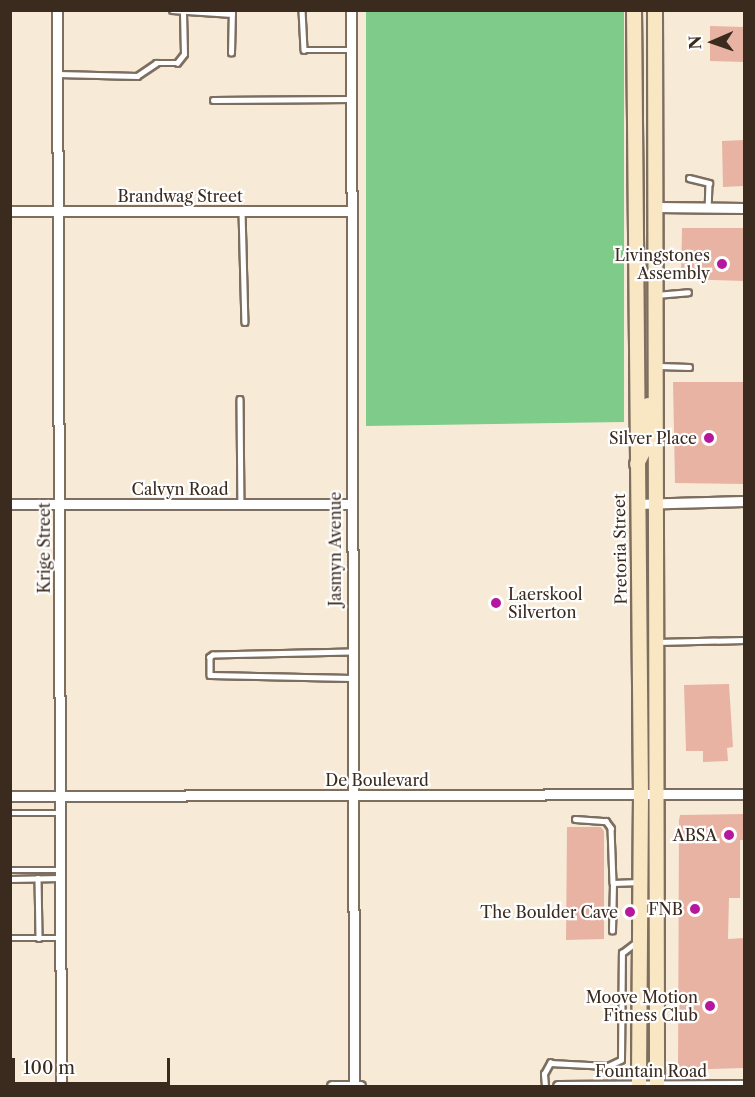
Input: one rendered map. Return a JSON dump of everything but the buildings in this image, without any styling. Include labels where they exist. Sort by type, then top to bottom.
[{"type":"main road","name":"Pretoria Street","points":[[634,10],[635,466],[641,794],[639,1086]]},
{"type":"main road","points":[[655,10],[657,1086]]},
{"type":"main road","points":[[635,466],[646,446],[648,309],[656,295]]},
{"type":"street","name":"Krige Street","points":[[57,10],[61,1086]]},
{"type":"street","name":"Jasmyn Avenue","points":[[351,10],[349,211],[354,1086]]},
{"type":"street","points":[[657,207],[744,208]]},
{"type":"street","name":"Brandwag Street","points":[[10,211],[349,211]]},
{"type":"street","points":[[636,504],[744,501]]},
{"type":"street","name":"Calvyn Road","points":[[10,504],[350,504]]},
{"type":"street","name":"De Boulevard","points":[[10,796],[744,794]]},
{"type":"street","name":"Fountain Road","points":[[558,1086],[744,1085]]},
{"type":"street","points":[[332,1086],[360,1086]]},
{"type":"lane","points":[[172,10],[183,13],[232,12],[231,53]]},
{"type":"lane","points":[[302,10],[304,50],[351,50]]},
{"type":"lane","points":[[58,74],[137,76],[156,63],[177,63],[184,54],[183,13]]},
{"type":"lane","points":[[213,100],[350,99]]},
{"type":"lane","points":[[689,178],[709,183],[708,208]]},
{"type":"lane","points":[[242,211],[245,322]]},
{"type":"lane","points":[[656,295],[688,292]]},
{"type":"lane","points":[[656,366],[689,367]]},
{"type":"lane","points":[[240,399],[241,504]]},
{"type":"lane","points":[[657,642],[744,640]]},
{"type":"lane","points":[[351,652],[213,655],[210,675],[351,678]]},
{"type":"lane","points":[[10,813],[59,813]]},
{"type":"lane","points":[[575,819],[606,821],[611,828],[612,931]]},
{"type":"lane","points":[[10,870],[60,874]]},
{"type":"lane","points":[[10,879],[60,874]]},
{"type":"lane","points":[[38,878],[39,938]]},
{"type":"lane","points":[[613,883],[639,882]]},
{"type":"lane","points":[[10,938],[60,938]]},
{"type":"lane","points":[[545,1086],[545,1068],[550,1064],[608,1066],[621,1060],[622,952],[640,940]]},
{"type":"green space","points":[[366,11],[624,11],[624,422],[366,426]]},
{"type":"place","name":"Livingstones Assembly","points":[[722,264]]},
{"type":"place","name":"Silver Place","points":[[709,438]]},
{"type":"place","name":"Laerskool Silverton","points":[[496,603]]},
{"type":"place","name":"ABSA","points":[[729,835]]},
{"type":"place","name":"FNB","points":[[695,909]]},
{"type":"place","name":"The Boulder Cave","points":[[630,912]]},
{"type":"place","name":"Moove Motion Fitness Club","points":[[710,1006]]}]
